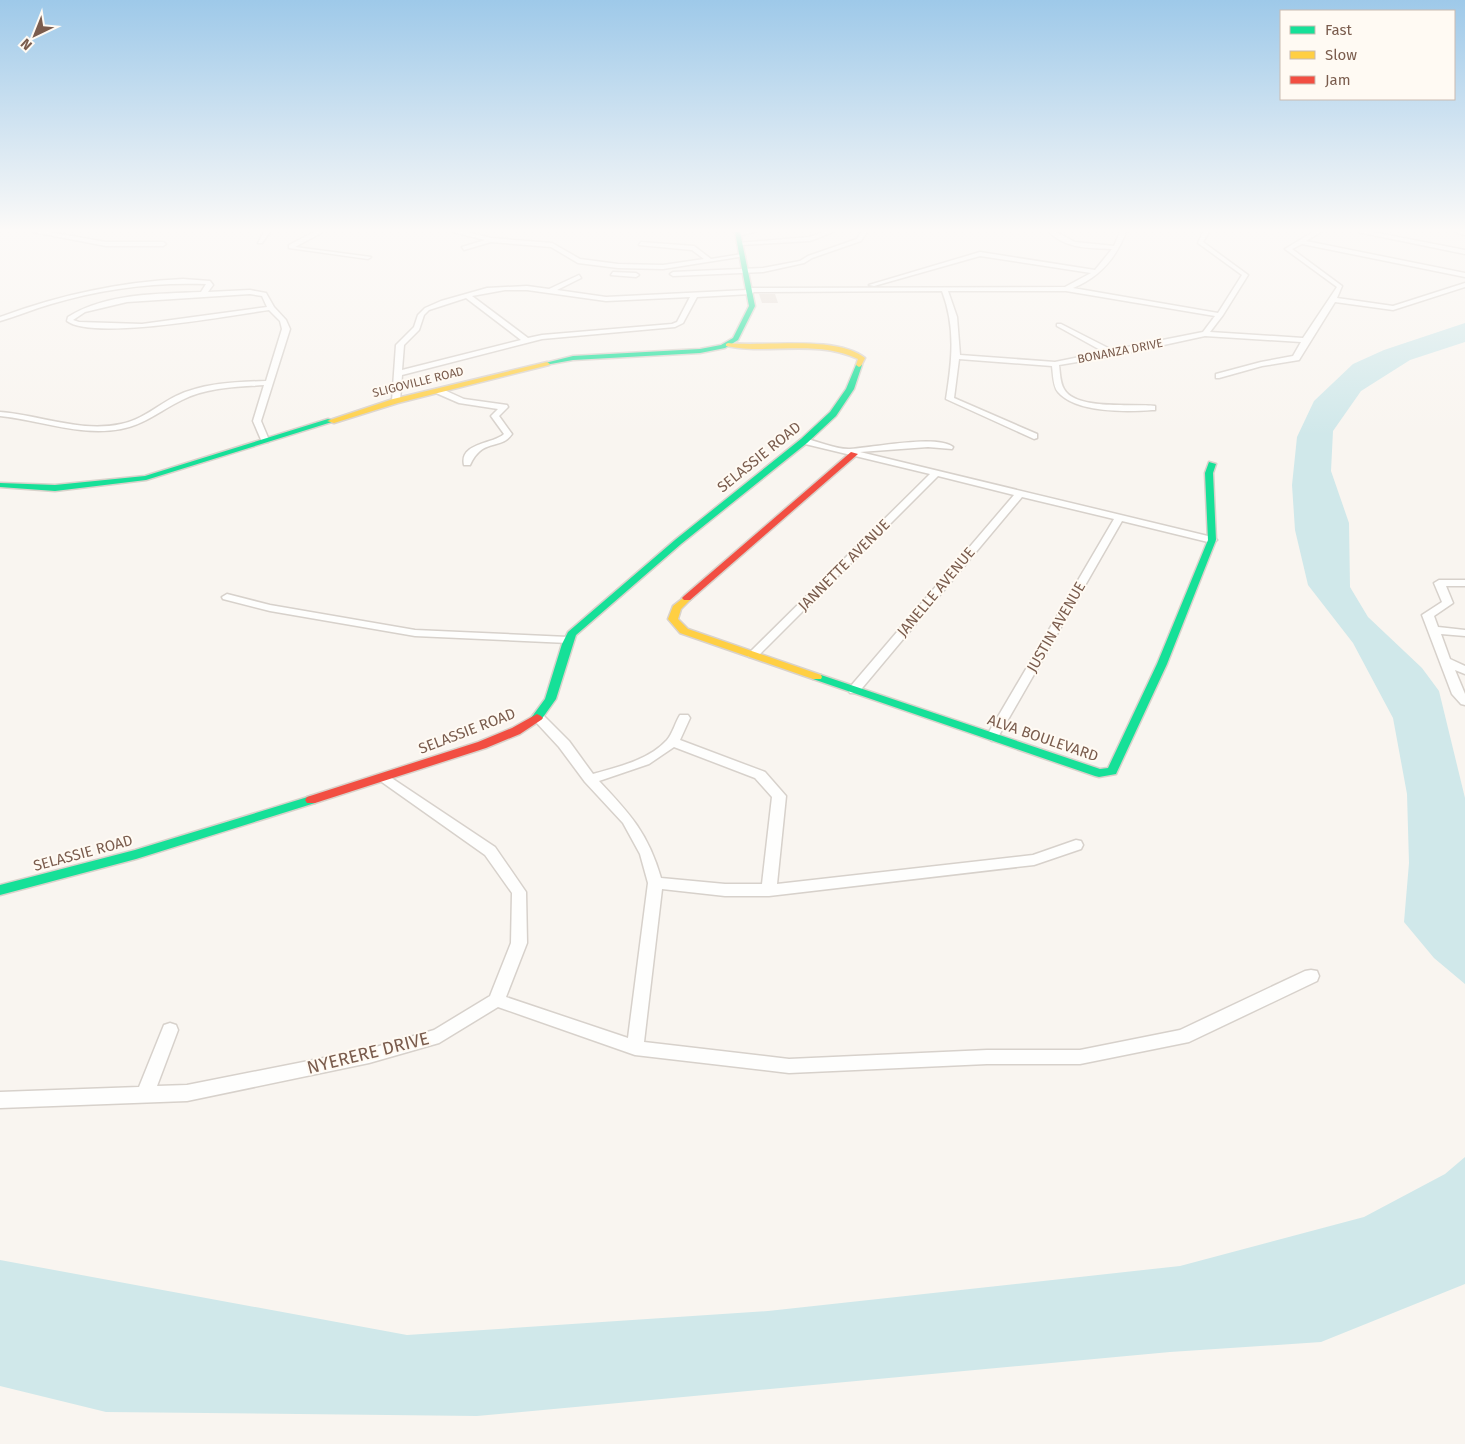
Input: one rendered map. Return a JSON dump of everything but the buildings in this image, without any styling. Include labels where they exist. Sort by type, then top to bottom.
[{"type":"street","points":[[0,319],[68,299]]},
{"type":"street","points":[[130,299],[117,300],[78,312],[70,318],[70,321],[78,324],[132,327],[271,308]]},
{"type":"street","points":[[264,440],[257,421],[267,383],[286,330],[283,320],[271,308],[267,299]]},
{"type":"street","points":[[396,401],[400,346],[417,329],[422,315],[427,309],[454,299]]},
{"type":"street","points":[[473,299],[526,340]]},
{"type":"street","points":[[399,373],[526,340],[556,335],[673,326],[680,323],[692,299]]},
{"type":"street","points":[[728,345],[736,339],[749,315],[752,306],[751,299]]},
{"type":"street","points":[[949,299],[957,332],[957,357],[950,399],[1034,436]]},
{"type":"street","points":[[1131,299],[1220,315]]},
{"type":"street","points":[[1205,334],[1230,299]]},
{"type":"street","points":[[1219,376],[1261,364],[1294,360],[1304,340],[1334,300],[1392,308],[1419,299]]},
{"type":"street","points":[[1059,326],[1113,354]]},
{"type":"street","name":"BONANZA DRIVE","points":[[957,357],[1055,364],[1113,354],[1205,334],[1304,340]]},
{"type":"street","name":"SLIGOVILLE ROAD","points":[[0,485],[55,488],[140,479],[396,401],[580,356],[700,351],[728,345]]},
{"type":"street","name":"SELASSIE ROAD","points":[[0,890],[113,862],[384,777],[490,742],[512,733],[538,717],[554,689],[562,653],[568,640],[620,590],[804,441],[833,414],[843,402],[850,389],[862,358],[860,355],[839,348],[745,349],[728,345]]},
{"type":"street","points":[[1055,364],[1060,390],[1073,400],[1129,410],[1152,408]]},
{"type":"street","points":[[0,414],[71,427],[102,429],[135,423],[188,394],[236,384],[267,383]]},
{"type":"street","points":[[439,391],[446,397],[470,405],[504,407],[495,416],[508,434],[506,438],[474,449],[468,456],[467,463]]},
{"type":"street","points":[[804,441],[850,454],[1212,540],[1210,473],[1212,464]]},
{"type":"street","points":[[850,454],[866,447],[897,447],[931,443],[949,447]]},
{"type":"street","name":"ALVA BOULEVARD","points":[[850,454],[676,608],[673,619],[684,631],[1099,774],[1112,771],[1162,664],[1212,540]]},
{"type":"street","name":"JANNETTE AVENUE","points":[[753,655],[935,474]]},
{"type":"street","name":"JANELLE AVENUE","points":[[854,690],[1019,495]]},
{"type":"street","name":"JUSTIN AVENUE","points":[[992,737],[1119,518]]},
{"type":"street","points":[[1465,583],[1439,583],[1448,603],[1428,613],[1458,694],[1465,701]]},
{"type":"street","points":[[227,597],[270,608],[415,633],[568,640]]},
{"type":"street","points":[[1433,630],[1465,633]]},
{"type":"street","points":[[1446,661],[1465,670]]},
{"type":"street","points":[[538,717],[564,744],[590,779],[628,820],[647,854],[655,883],[635,1048]]},
{"type":"street","points":[[590,779],[645,760],[672,742],[684,718]]},
{"type":"street","points":[[672,742],[760,775],[779,796],[769,890]]},
{"type":"street","points":[[384,777],[490,851],[519,892],[519,943],[496,1000],[635,1048],[789,1066],[987,1057],[1080,1056],[1183,1037],[1311,976]]},
{"type":"street","points":[[655,883],[724,890],[769,890],[1034,860],[1076,845]]},
{"type":"street","name":"NYERERE DRIVE","points":[[0,1100],[187,1093],[369,1056],[439,1036],[496,1000]]},
{"type":"street","points":[[145,1094],[170,1030]]},
{"type":"water","points":[[1465,323],[1465,342],[1410,360],[1361,391],[1333,431],[1331,471],[1349,523],[1350,587],[1368,617],[1422,668],[1439,691],[1465,798],[1465,984],[1434,958],[1404,922],[1409,863],[1407,794],[1393,718],[1353,643],[1308,585],[1295,530],[1292,485],[1297,437],[1314,401],[1353,364],[1384,350]]},
{"type":"water","points":[[1465,1157],[1465,1284],[1321,1342],[1170,1352],[477,1416],[106,1412],[0,1386],[0,1260],[407,1335],[768,1311],[1180,1266],[1364,1217],[1445,1174]]},
{"type":"traffic: fast","points":[[547,364],[573,358],[700,351],[723,347],[736,339],[752,306],[751,299]]},
{"type":"traffic: fast","points":[[537,718],[550,699],[563,655],[572,634],[678,542],[804,441],[833,414],[850,389],[859,365]]},
{"type":"traffic: fast","points":[[0,485],[55,488],[146,478],[331,421]]},
{"type":"traffic: fast","points":[[817,677],[1099,773],[1112,771],[1162,664],[1212,540],[1209,473],[1212,464]]},
{"type":"traffic: fast","points":[[0,890],[136,854],[311,800]]},
{"type":"traffic: slow","points":[[728,345],[744,347],[815,346],[832,348],[848,351],[862,358],[859,365]]},
{"type":"traffic: slow","points":[[331,421],[396,401],[547,364]]},
{"type":"traffic: slow","points":[[687,598],[676,608],[673,619],[684,631],[817,677]]},
{"type":"traffic: jam","points":[[687,598],[854,454]]},
{"type":"traffic: jam","points":[[311,800],[482,745],[516,731],[537,718]]}]
